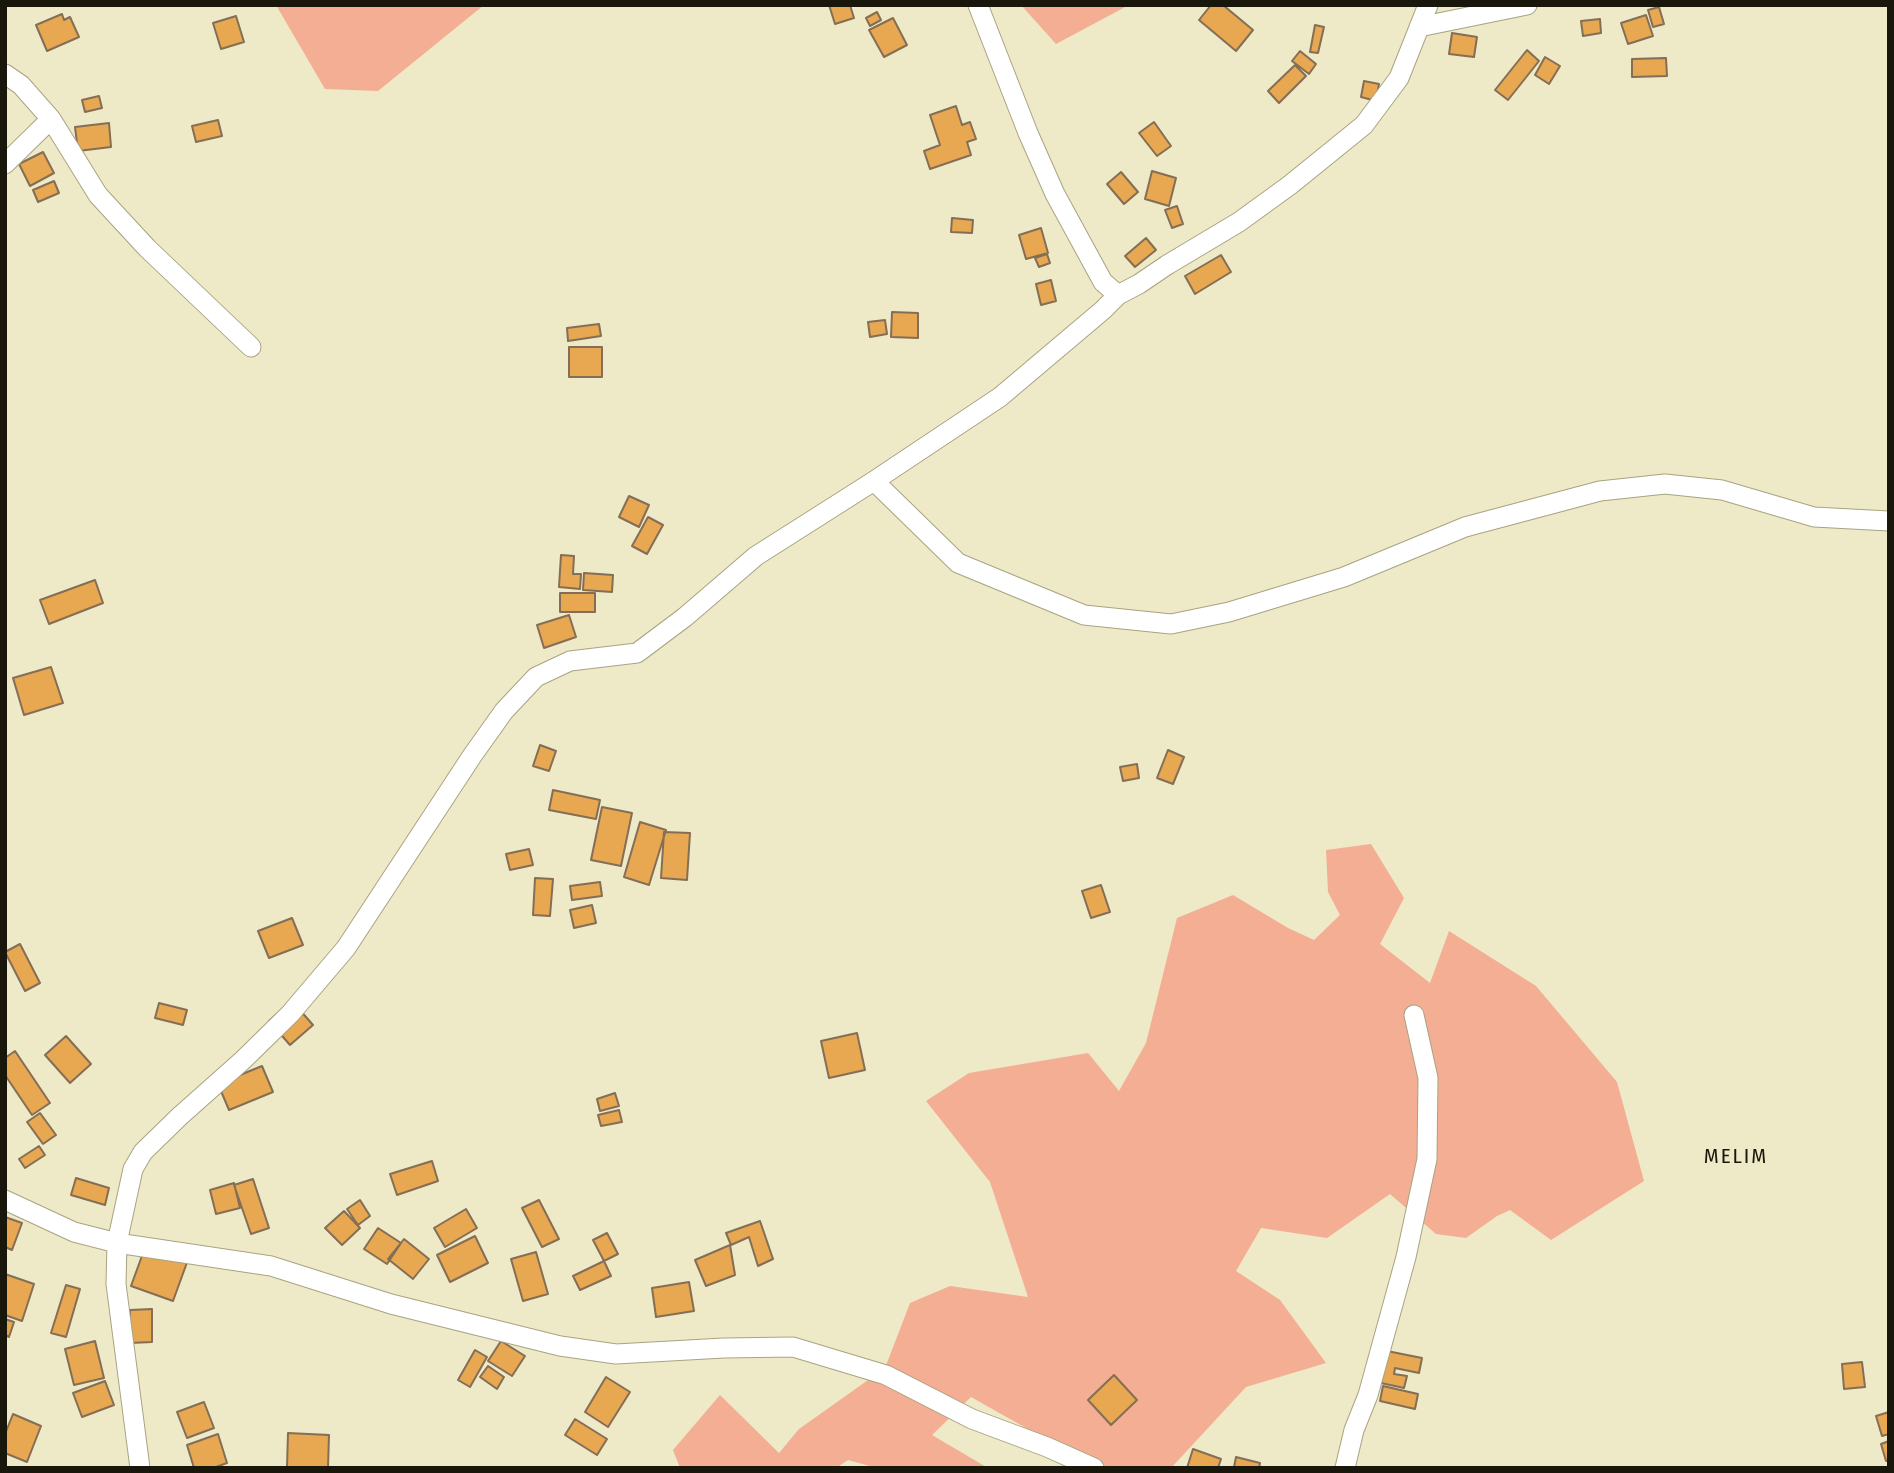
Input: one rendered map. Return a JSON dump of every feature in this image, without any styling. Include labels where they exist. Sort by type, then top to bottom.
[{"type":"street","points":[[978,5],[1055,194],[1103,282],[1118,295]]},
{"type":"street","points":[[140,1468],[116,1284],[117,1243],[133,1170],[143,1152],[290,1014],[346,948],[505,710],[536,677],[570,661],[637,653],[685,617],[756,556],[1000,397],[1118,295],[1239,222],[1290,185],[1364,125],[1399,78],[1428,5]]},
{"type":"street","points":[[1419,27],[1527,5]]},
{"type":"street","points":[[5,74],[21,85],[51,120],[98,195],[147,248],[251,347]]},
{"type":"street","points":[[5,164],[51,120]]},
{"type":"street","points":[[874,481],[958,563],[1084,615],[1171,624],[1230,612],[1345,577],[1465,527],[1600,491],[1665,484],[1722,490],[1814,517],[1889,522]]},
{"type":"street","points":[[1345,1468],[1406,1257],[1427,1159],[1428,1078],[1414,1015]]},
{"type":"street","points":[[5,1200],[74,1232],[117,1243],[271,1266],[391,1304],[560,1346],[616,1354],[793,1347],[886,1375],[972,1419],[1094,1468]]},
{"type":"shaded area","points":[[276,5],[484,5],[378,91],[325,89]]},
{"type":"shaded area","points":[[1021,5],[1129,5],[1056,44]]},
{"type":"shaded area","points":[[1371,844],[1404,898],[1380,944],[1430,983],[1449,931],[1536,986],[1617,1082],[1644,1181],[1551,1240],[1510,1210],[1466,1238],[1436,1234],[1390,1194],[1327,1238],[1261,1228],[1236,1271],[1280,1300],[1326,1363],[1246,1387],[1171,1468],[1097,1468],[971,1397],[932,1435],[988,1468],[877,1468],[848,1460],[836,1468],[680,1468],[673,1450],[720,1395],[779,1453],[799,1429],[885,1368],[910,1303],[950,1286],[1028,1297],[990,1182],[926,1101],[969,1073],[1088,1053],[1119,1091],[1146,1043],[1177,918],[1233,895],[1288,928],[1314,940],[1340,915],[1328,892],[1326,850]]},
{"type":"building","points":[[829,5],[850,5],[854,18],[835,24]]},
{"type":"building","points":[[1211,5],[1223,5],[1253,30],[1236,51],[1199,20]]},
{"type":"building","points":[[1659,7],[1664,24],[1653,27],[1648,10]]},
{"type":"building","points":[[877,12],[881,20],[870,26],[866,18]]},
{"type":"building","points":[[62,14],[64,20],[70,17],[79,37],[47,51],[36,25]]},
{"type":"building","points":[[1646,15],[1653,36],[1628,44],[1621,23]]},
{"type":"building","points":[[236,16],[244,42],[221,49],[213,23]]},
{"type":"building","points":[[893,18],[907,45],[884,57],[869,30]]},
{"type":"building","points":[[1600,19],[1601,33],[1583,36],[1581,21]]},
{"type":"building","points":[[1315,25],[1324,27],[1318,53],[1310,52]]},
{"type":"building","points":[[1452,33],[1477,37],[1474,57],[1449,54]]},
{"type":"building","points":[[1527,50],[1539,61],[1508,100],[1495,90]]},
{"type":"building","points":[[1300,51],[1316,64],[1309,74],[1292,61]]},
{"type":"building","points":[[1545,57],[1560,66],[1549,84],[1535,75]]},
{"type":"building","points":[[1666,58],[1667,76],[1632,77],[1632,59]]},
{"type":"building","points":[[1295,65],[1306,76],[1279,103],[1268,91]]},
{"type":"building","points":[[1364,81],[1379,84],[1376,101],[1361,97]]},
{"type":"building","points":[[99,96],[102,108],[85,112],[82,100]]},
{"type":"building","points":[[956,106],[962,125],[970,122],[976,139],[967,142],[971,155],[930,169],[924,151],[940,145],[930,115]]},
{"type":"building","points":[[218,120],[222,136],[196,142],[192,126]]},
{"type":"building","points":[[1154,122],[1171,146],[1157,156],[1139,133]]},
{"type":"building","points":[[109,123],[111,147],[78,151],[75,127]]},
{"type":"building","points":[[43,152],[54,173],[30,186],[19,164]]},
{"type":"building","points":[[1152,171],[1176,178],[1169,206],[1145,199]]},
{"type":"building","points":[[1121,172],[1138,192],[1124,204],[1107,184]]},
{"type":"building","points":[[54,181],[59,193],[38,202],[33,190]]},
{"type":"building","points":[[1177,206],[1183,224],[1172,228],[1165,210]]},
{"type":"building","points":[[952,218],[973,220],[972,233],[951,232]]},
{"type":"building","points":[[1041,228],[1048,253],[1026,259],[1019,235]]},
{"type":"building","points":[[1146,238],[1156,250],[1135,267],[1125,256]]},
{"type":"building","points":[[1047,254],[1050,263],[1039,267],[1035,258]]},
{"type":"building","points":[[1221,255],[1231,272],[1195,294],[1185,276]]},
{"type":"building","points":[[1051,280],[1056,301],[1041,305],[1036,284]]},
{"type":"building","points":[[892,312],[918,313],[918,338],[891,337]]},
{"type":"building","points":[[885,320],[887,334],[870,337],[868,322]]},
{"type":"building","points":[[599,324],[601,336],[568,341],[567,328]]},
{"type":"building","points":[[569,347],[602,347],[602,377],[569,377]]},
{"type":"building","points":[[629,496],[649,505],[639,527],[619,517]]},
{"type":"building","points":[[648,517],[663,525],[647,554],[632,546]]},
{"type":"building","points":[[561,555],[574,556],[573,574],[581,574],[580,589],[559,587]]},
{"type":"building","points":[[584,573],[613,575],[612,592],[583,590]]},
{"type":"building","points":[[95,580],[103,603],[49,624],[40,600]]},
{"type":"building","points":[[560,593],[595,593],[595,612],[560,612]]},
{"type":"building","points":[[569,615],[576,637],[544,648],[537,625]]},
{"type":"building","points":[[51,667],[63,703],[24,715],[13,678]]},
{"type":"building","points":[[540,745],[556,751],[549,771],[533,766]]},
{"type":"building","points":[[1168,750],[1184,757],[1173,784],[1157,778]]},
{"type":"building","points":[[1137,764],[1139,778],[1123,781],[1120,767]]},
{"type":"building","points":[[553,790],[600,800],[596,819],[549,810]]},
{"type":"building","points":[[602,807],[632,813],[621,866],[591,860]]},
{"type":"building","points":[[640,822],[666,830],[649,885],[624,877]]},
{"type":"building","points":[[664,832],[690,833],[687,880],[661,878]]},
{"type":"building","points":[[529,849],[533,865],[510,870],[506,854]]},
{"type":"building","points":[[535,878],[553,879],[550,916],[533,915]]},
{"type":"building","points":[[600,882],[602,896],[572,900],[570,886]]},
{"type":"building","points":[[1101,885],[1110,912],[1091,918],[1082,891]]},
{"type":"building","points":[[592,905],[596,923],[574,928],[570,910]]},
{"type":"building","points":[[292,918],[303,945],[269,958],[258,931]]},
{"type":"building","points":[[20,944],[40,983],[25,991],[5,952]]},
{"type":"building","points":[[292,1001],[313,1025],[290,1045],[269,1021]]},
{"type":"building","points":[[159,1003],[187,1010],[183,1025],[155,1018]]},
{"type":"building","points":[[857,1033],[865,1070],[829,1078],[821,1041]]},
{"type":"building","points":[[66,1036],[91,1064],[70,1083],[45,1055]]},
{"type":"building","points":[[15,1051],[50,1103],[32,1115],[5,1075],[5,1058]]},
{"type":"building","points":[[262,1066],[273,1092],[229,1110],[218,1084]]},
{"type":"building","points":[[615,1093],[619,1106],[600,1111],[597,1099]]},
{"type":"building","points":[[619,1110],[622,1122],[601,1126],[598,1115]]},
{"type":"building","points":[[40,1113],[56,1135],[43,1144],[27,1122]]},
{"type":"building","points":[[39,1146],[45,1155],[25,1168],[19,1159]]},
{"type":"building","points":[[432,1161],[438,1181],[397,1195],[390,1174]]},
{"type":"building","points":[[76,1178],[109,1188],[105,1205],[71,1195]]},
{"type":"building","points":[[253,1179],[269,1228],[251,1234],[234,1185]]},
{"type":"building","points":[[234,1183],[240,1208],[216,1214],[210,1190]]},
{"type":"building","points":[[360,1200],[370,1216],[358,1225],[347,1209]]},
{"type":"building","points":[[539,1200],[559,1239],[542,1247],[522,1208]]},
{"type":"building","points":[[466,1209],[477,1228],[445,1247],[434,1228]]},
{"type":"building","points":[[344,1211],[360,1228],[342,1245],[325,1228]]},
{"type":"building","points":[[5,1217],[22,1223],[12,1250],[5,1247]]},
{"type":"building","points":[[760,1221],[773,1259],[758,1266],[749,1237],[731,1245],[726,1233]]},
{"type":"building","points":[[378,1228],[401,1243],[387,1264],[364,1249]]},
{"type":"building","points":[[607,1233],[618,1254],[604,1261],[593,1240]]},
{"type":"building","points":[[475,1236],[488,1263],[450,1282],[437,1255]]},
{"type":"building","points":[[404,1239],[429,1259],[413,1279],[388,1259]]},
{"type":"building","points":[[147,1242],[189,1257],[173,1301],[131,1286]]},
{"type":"building","points":[[730,1245],[735,1275],[706,1286],[695,1260]]},
{"type":"building","points":[[536,1252],[548,1294],[523,1301],[511,1259]]},
{"type":"building","points":[[604,1261],[611,1276],[580,1290],[573,1276]]},
{"type":"building","points":[[5,1274],[34,1284],[22,1321],[5,1315]]},
{"type":"building","points":[[689,1282],[694,1311],[656,1317],[652,1288]]},
{"type":"building","points":[[66,1285],[80,1289],[66,1337],[51,1333]]},
{"type":"building","points":[[152,1309],[152,1342],[130,1343],[130,1310]]},
{"type":"building","points":[[5,1319],[14,1322],[9,1337],[5,1335]]},
{"type":"building","points":[[95,1341],[104,1378],[74,1385],[65,1349]]},
{"type":"building","points":[[501,1341],[525,1356],[512,1376],[488,1361]]},
{"type":"building","points":[[475,1350],[487,1357],[470,1387],[458,1380]]},
{"type":"building","points":[[1387,1351],[1422,1358],[1419,1373],[1395,1368],[1394,1374],[1407,1376],[1404,1388],[1381,1383]]},
{"type":"building","points":[[1862,1362],[1865,1387],[1844,1389],[1842,1364]]},
{"type":"building","points":[[488,1366],[504,1377],[497,1389],[480,1377]]},
{"type":"building","points":[[1114,1375],[1137,1400],[1111,1425],[1088,1400]]},
{"type":"building","points":[[606,1377],[630,1392],[608,1427],[585,1412]]},
{"type":"building","points":[[105,1381],[114,1405],[82,1417],[73,1393]]},
{"type":"building","points":[[1383,1386],[1418,1394],[1415,1409],[1380,1401]]},
{"type":"building","points":[[204,1402],[214,1428],[187,1438],[177,1412]]},
{"type":"building","points":[[1889,1412],[1889,1434],[1882,1436],[1876,1416]]},
{"type":"building","points":[[13,1414],[41,1426],[27,1462],[5,1453],[5,1434]]},
{"type":"building","points":[[575,1419],[607,1439],[597,1455],[565,1435]]},
{"type":"building","points":[[288,1433],[329,1435],[328,1468],[287,1467]]},
{"type":"building","points":[[218,1434],[227,1463],[213,1468],[194,1468],[187,1445]]},
{"type":"building","points":[[1889,1441],[1889,1461],[1886,1461],[1881,1444]]},
{"type":"building","points":[[1193,1449],[1221,1459],[1218,1468],[1187,1468]]},
{"type":"building","points":[[1236,1457],[1260,1463],[1259,1468],[1234,1467]]},
{"type":"district","name":"MELIM","points":[[1736,1157]]}]
